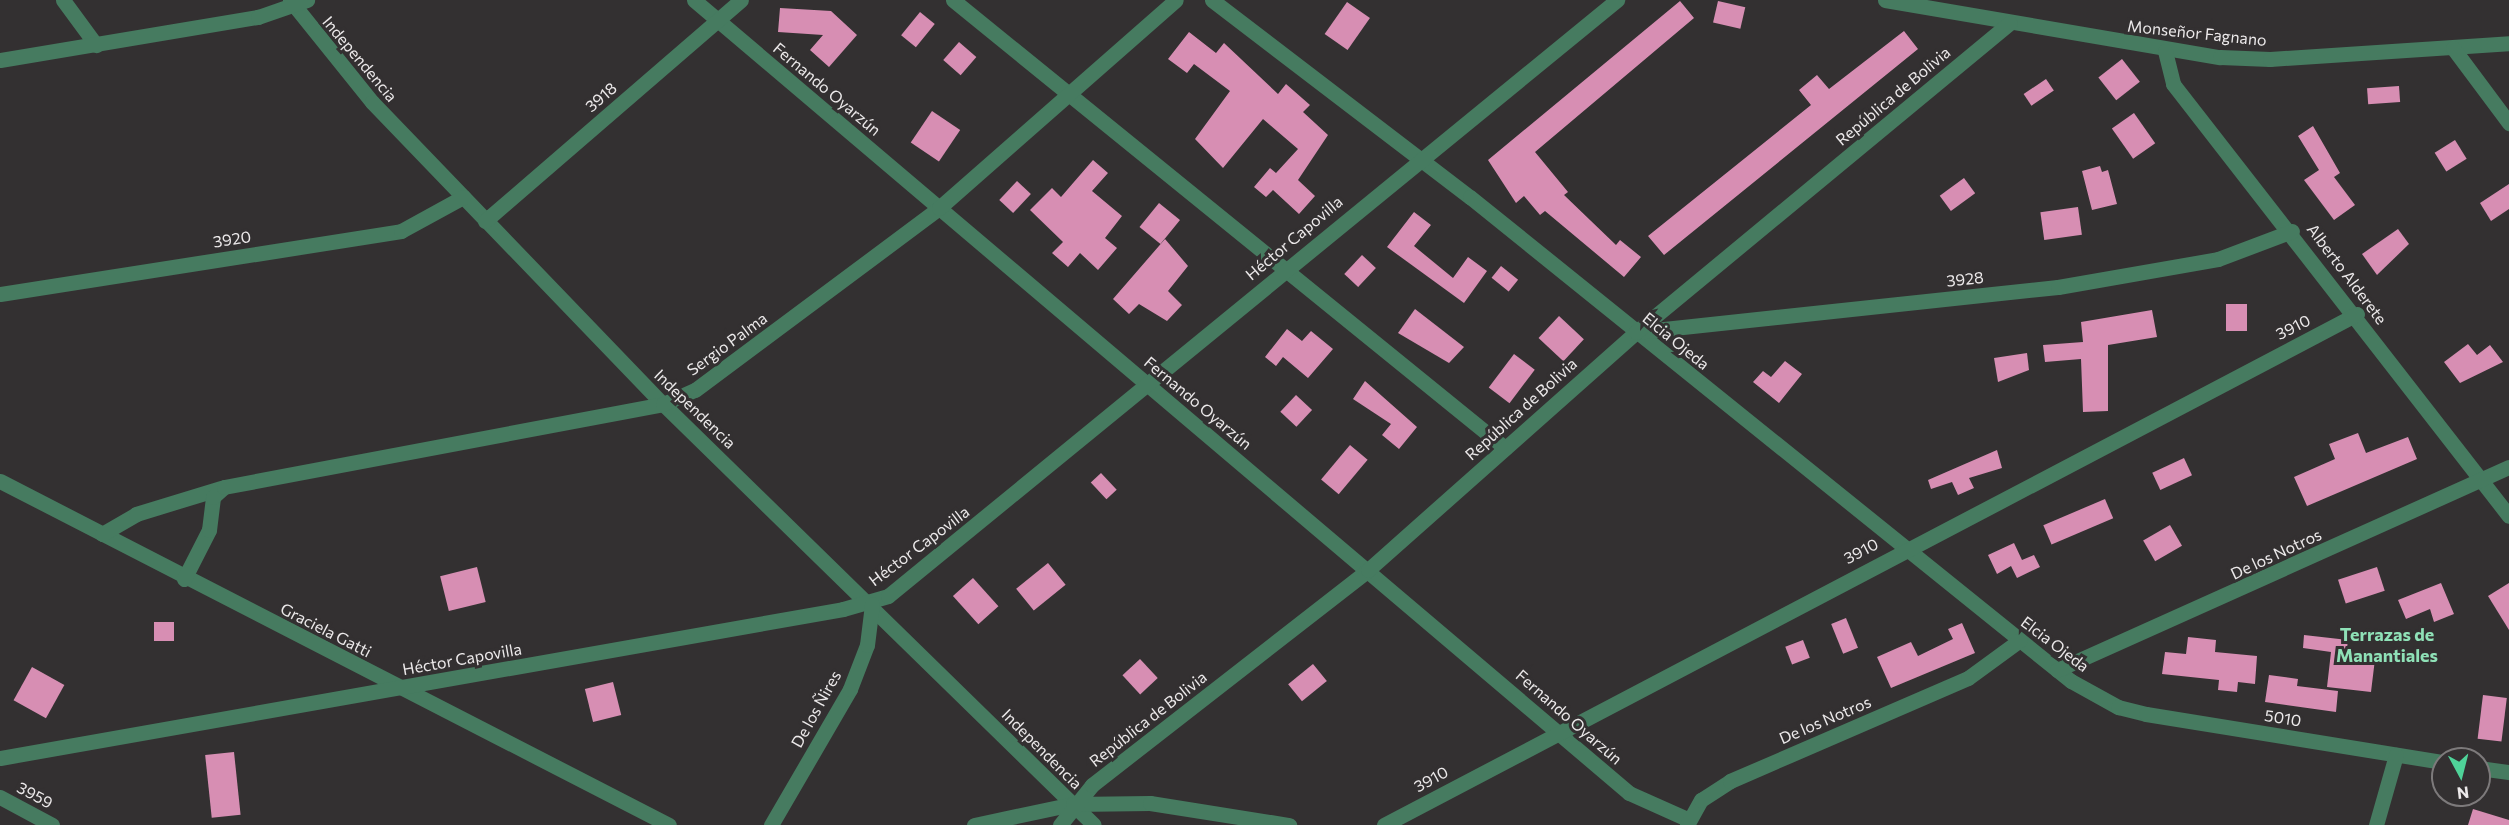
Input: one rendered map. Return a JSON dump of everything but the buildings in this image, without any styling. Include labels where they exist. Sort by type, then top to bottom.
[{"type":"street","points":[[63,0],[96,45]]},
{"type":"street","name":"Fernando Oyarzún","points":[[694,0],[1629,793],[1687,822]]},
{"type":"street","name":"3918","points":[[485,220],[741,0]]},
{"type":"street","points":[[953,0],[1505,448]]},
{"type":"street","name":"Sergio Palma","points":[[102,534],[136,514],[224,487],[663,404],[695,390],[939,208],[1176,0]]},
{"type":"street","name":"Elcia Ojeda","points":[[1212,0],[1421,159],[2057,670],[2118,707]]},
{"type":"street","name":"Héctor Capovilla","points":[[0,758],[872,604],[903,586],[1149,385],[1285,269],[1617,0]]},
{"type":"street","name":"Monseñor Fagnano","points":[[1885,0],[2165,51],[2270,59],[2509,43]]},
{"type":"street","points":[[0,60],[96,45],[297,2]]},
{"type":"street","name":"Independencia","points":[[297,2],[372,102],[663,404],[872,604],[1094,825]]},
{"type":"street","name":"República de Bolivia","points":[[1060,825],[1073,804],[1368,570],[1636,332],[2010,23]]},
{"type":"street","points":[[2453,48],[2509,123]]},
{"type":"street","name":"Alberto Alderete","points":[[2165,51],[2174,84],[2357,314],[2509,516]]},
{"type":"street","name":"3920","points":[[0,294],[400,231],[463,197]]},
{"type":"street","name":"3928","points":[[1636,332],[2058,287],[2218,259],[2292,231]]},
{"type":"street","name":"3910","points":[[1384,825],[1557,730],[2357,314]]},
{"type":"street","name":"De los Notros","points":[[2057,670],[2509,467]]},
{"type":"street","name":"Graciela Gatti","points":[[0,481],[184,579],[669,825]]},
{"type":"street","points":[[184,579],[206,540],[213,497],[224,487]]},
{"type":"street","name":"De los Ñires","points":[[771,825],[850,689],[867,645],[872,604]]},
{"type":"street","name":"De los Notros","points":[[1687,822],[1701,800],[1730,781],[1968,678],[2020,640]]},
{"type":"street","name":"5010","points":[[2118,707],[2431,760]]},
{"type":"street","points":[[2376,825],[2396,755]]},
{"type":"street","points":[[2491,770],[2509,772]]},
{"type":"street","name":"3959","points":[[0,797],[52,825]]},
{"type":"street","points":[[974,825],[1073,804],[1185,806],[1289,825]]},
{"type":"district","name":"Terrazas de Manantiales","points":[[2387,645]]}]
